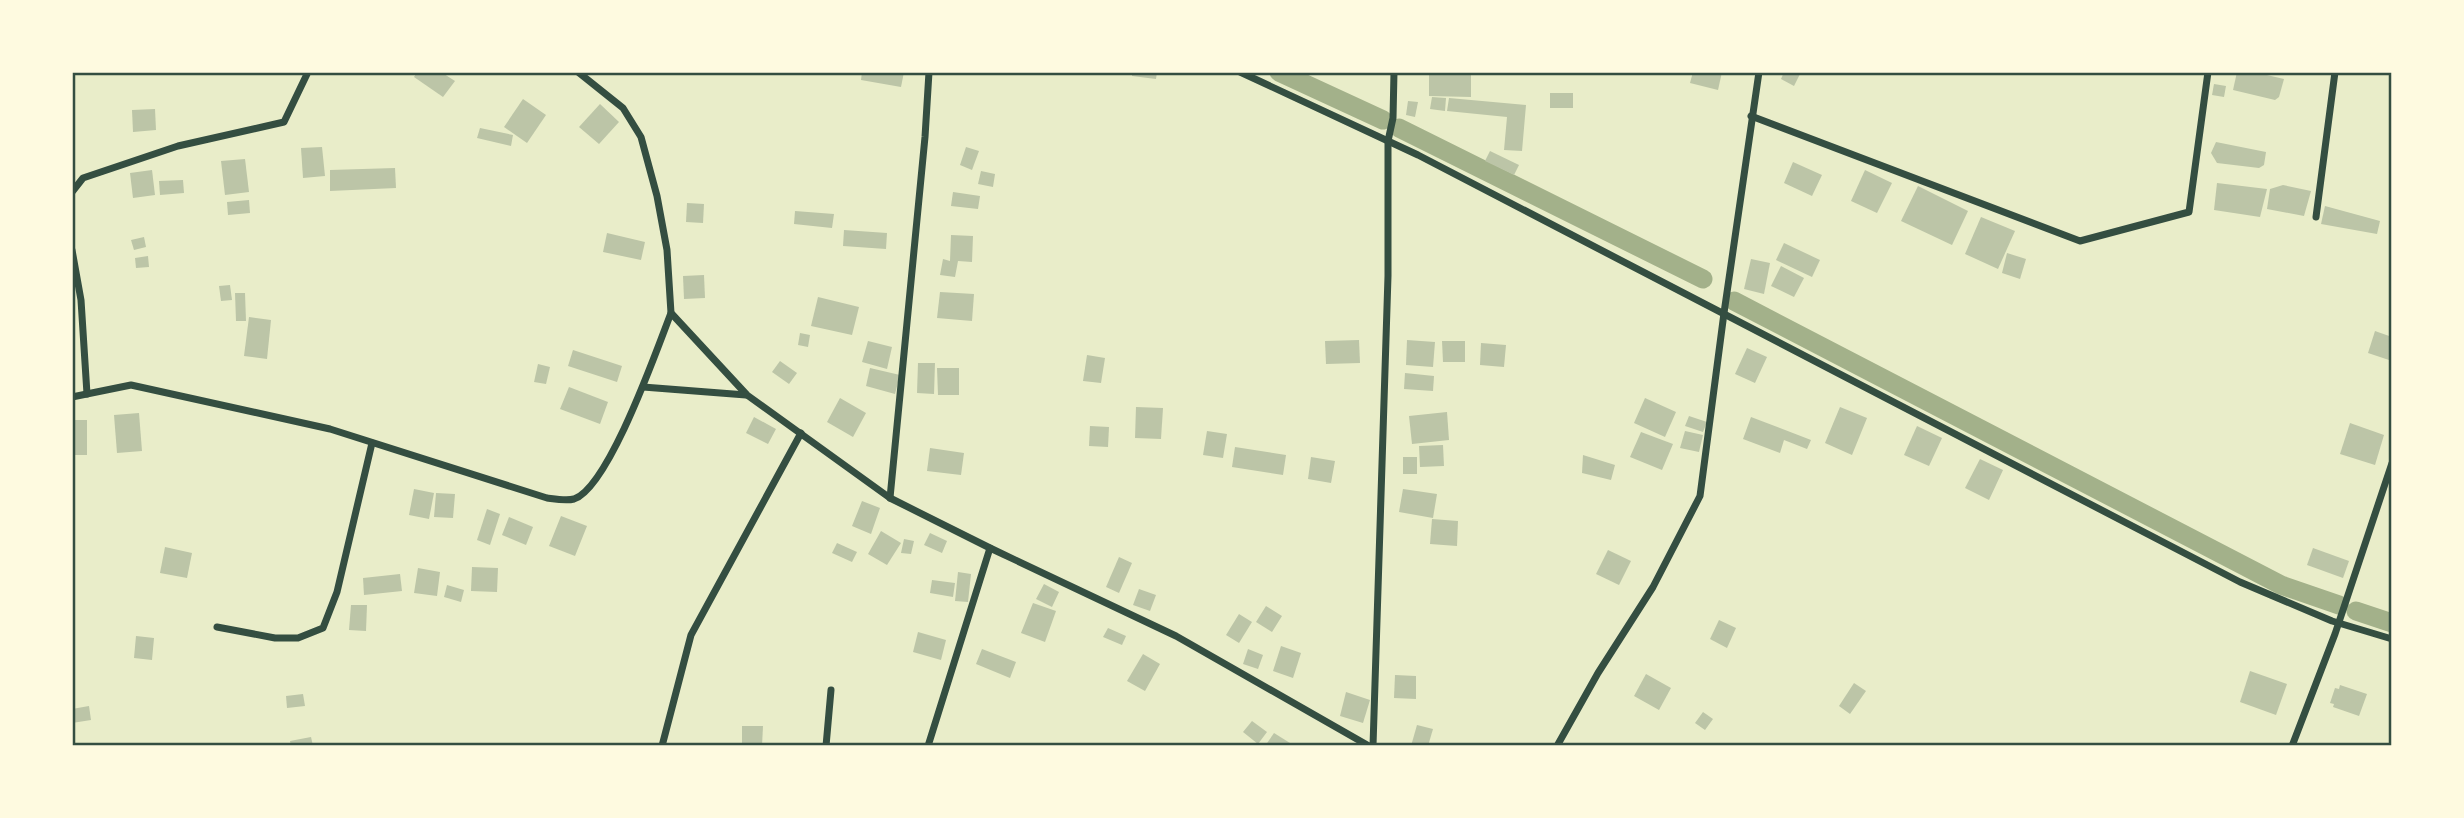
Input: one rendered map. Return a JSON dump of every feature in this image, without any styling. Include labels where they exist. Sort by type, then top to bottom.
[{"type":"street","points":[[72,192],[83,178],[178,146],[284,122],[308,72]]},
{"type":"street","points":[[72,397],[131,385],[330,429],[547,498],[573,499],[588,489],[622,435],[671,313],[667,250],[657,195],[641,137],[623,108],[578,72]]},
{"type":"street","points":[[890,498],[929,72]]},
{"type":"street","points":[[1240,72],[1388,141],[2240,582],[2339,623],[2392,639]]},
{"type":"street","points":[[671,313],[747,395],[890,498],[1176,636],[1371,746],[1388,276],[1388,141],[1393,118],[1394,72]]},
{"type":"street","points":[[1557,746],[1598,673],[1653,587],[1700,496],[1759,72]]},
{"type":"street","points":[[1751,116],[2080,242],[2189,212],[2208,72]]},
{"type":"street","points":[[2316,217],[2335,72]]},
{"type":"street","points":[[72,250],[81,300],[88,394]]},
{"type":"street","points":[[643,387],[747,395]]},
{"type":"street","points":[[662,746],[691,635],[801,433]]},
{"type":"street","points":[[217,627],[275,638],[298,638],[323,628],[337,592],[372,443]]},
{"type":"street","points":[[2292,746],[2339,623],[2392,463]]},
{"type":"street","points":[[928,746],[990,548]]},
{"type":"street","points":[[826,746],[831,690]]},
{"type":"building","points":[[417,72],[441,72],[455,81],[443,97],[414,77]]},
{"type":"building","points":[[862,72],[904,72],[901,87],[861,80]]},
{"type":"building","points":[[1132,72],[1157,72],[1156,79],[1132,76]]},
{"type":"building","points":[[1429,72],[1471,74],[1471,97],[1429,96]]},
{"type":"building","points":[[1693,72],[1722,72],[1718,90],[1690,83]]},
{"type":"building","points":[[1784,72],[1801,72],[1794,86],[1781,79]]},
{"type":"building","points":[[2237,72],[2254,72],[2284,79],[2279,97],[2275,100],[2233,90]]},
{"type":"building","points":[[2214,84],[2226,86],[2224,97],[2212,95]]},
{"type":"building","points":[[1550,93],[1573,93],[1573,108],[1550,108]]},
{"type":"building","points":[[1432,97],[1446,98],[1445,111],[1430,109]]},
{"type":"building","points":[[1449,98],[1526,105],[1522,151],[1504,150],[1507,117],[1447,111]]},
{"type":"building","points":[[523,99],[546,115],[527,143],[504,127]]},
{"type":"building","points":[[1408,101],[1418,102],[1415,117],[1406,115]]},
{"type":"building","points":[[600,104],[619,122],[599,144],[579,127]]},
{"type":"building","points":[[155,109],[156,130],[133,132],[132,110]]},
{"type":"building","points":[[480,128],[513,135],[511,146],[477,138]]},
{"type":"building","points":[[2216,142],[2266,152],[2264,165],[2259,168],[2217,163],[2211,153]]},
{"type":"building","points":[[322,147],[325,176],[303,178],[301,148]]},
{"type":"building","points":[[966,147],[979,151],[972,170],[960,165]]},
{"type":"building","points":[[1490,151],[1519,165],[1514,175],[1485,161]]},
{"type":"building","points":[[245,159],[249,192],[225,195],[221,161]]},
{"type":"building","points":[[1793,162],[1822,175],[1812,196],[1784,183]]},
{"type":"building","points":[[395,168],[396,188],[330,191],[330,170]]},
{"type":"building","points":[[152,170],[155,195],[133,198],[130,173]]},
{"type":"building","points":[[1865,170],[1892,183],[1877,213],[1851,201]]},
{"type":"building","points":[[981,171],[995,174],[993,187],[978,184]]},
{"type":"building","points":[[183,180],[184,193],[160,195],[159,181]]},
{"type":"building","points":[[2217,183],[2267,189],[2260,217],[2214,210]]},
{"type":"building","points":[[2283,185],[2311,191],[2304,216],[2267,209],[2270,189]]},
{"type":"building","points":[[1918,186],[1968,211],[1952,245],[1901,221]]},
{"type":"building","points":[[953,192],[980,196],[978,209],[951,206]]},
{"type":"building","points":[[249,200],[250,213],[228,215],[227,202]]},
{"type":"building","points":[[687,203],[704,204],[703,223],[686,222]]},
{"type":"building","points":[[2325,206],[2380,221],[2377,234],[2321,224]]},
{"type":"building","points":[[795,211],[834,214],[832,228],[794,224]]},
{"type":"building","points":[[1981,217],[2015,231],[1998,269],[1965,254]]},
{"type":"building","points":[[844,230],[887,233],[886,249],[843,246]]},
{"type":"building","points":[[607,233],[645,242],[641,260],[603,252]]},
{"type":"building","points":[[951,235],[973,236],[972,262],[958,261],[955,277],[940,275],[943,259],[950,261]]},
{"type":"building","points":[[144,237],[146,247],[134,250],[131,240]]},
{"type":"building","points":[[1784,243],[1820,260],[1812,277],[1776,260]]},
{"type":"building","points":[[2007,253],[2026,259],[2020,279],[2002,273]]},
{"type":"building","points":[[148,256],[149,267],[136,268],[135,258]]},
{"type":"building","points":[[1751,259],[1770,263],[1764,294],[1744,289]]},
{"type":"building","points":[[1781,266],[1804,278],[1794,297],[1771,286]]},
{"type":"building","points":[[704,275],[705,298],[684,299],[683,276]]},
{"type":"building","points":[[230,285],[232,300],[221,301],[219,286]]},
{"type":"building","points":[[940,292],[974,294],[972,321],[937,318]]},
{"type":"building","points":[[235,293],[245,293],[246,321],[236,321]]},
{"type":"building","points":[[818,297],[859,307],[852,335],[811,326]]},
{"type":"building","points":[[249,317],[271,320],[267,359],[244,356]]},
{"type":"building","points":[[2375,331],[2392,337],[2392,361],[2368,353]]},
{"type":"building","points":[[800,333],[810,335],[808,347],[798,345]]},
{"type":"building","points":[[1359,340],[1360,363],[1326,364],[1325,341]]},
{"type":"building","points":[[1407,340],[1435,342],[1433,367],[1406,365]]},
{"type":"building","points":[[868,341],[892,347],[887,369],[862,362]]},
{"type":"building","points":[[1442,341],[1465,341],[1465,362],[1443,362]]},
{"type":"building","points":[[1481,343],[1506,345],[1504,367],[1480,365]]},
{"type":"building","points":[[1747,348],[1767,357],[1755,383],[1735,374]]},
{"type":"building","points":[[573,350],[622,366],[617,382],[568,366]]},
{"type":"building","points":[[1087,355],[1105,358],[1101,383],[1083,381]]},
{"type":"building","points":[[780,361],[797,373],[789,384],[772,372]]},
{"type":"building","points":[[918,363],[935,363],[934,394],[917,393]]},
{"type":"building","points":[[538,364],[550,367],[546,384],[534,382]]},
{"type":"building","points":[[870,368],[900,375],[895,394],[866,386]]},
{"type":"building","points":[[937,368],[959,368],[959,395],[938,395]]},
{"type":"building","points":[[1405,373],[1434,376],[1433,391],[1404,389]]},
{"type":"building","points":[[569,387],[608,402],[600,424],[560,409]]},
{"type":"building","points":[[840,398],[866,413],[853,437],[827,422]]},
{"type":"building","points":[[1645,398],[1676,412],[1665,437],[1634,423]]},
{"type":"building","points":[[1136,407],[1163,408],[1161,439],[1135,438]]},
{"type":"building","points":[[1840,407],[1867,418],[1852,455],[1825,443]]},
{"type":"building","points":[[1447,412],[1449,440],[1412,444],[1409,416]]},
{"type":"building","points":[[139,413],[142,451],[117,453],[114,415]]},
{"type":"building","points":[[1689,416],[1707,422],[1703,432],[1685,426]]},
{"type":"building","points":[[754,417],[776,429],[768,444],[746,433]]},
{"type":"building","points":[[1751,417],[1811,440],[1807,449],[1784,440],[1780,453],[1743,439]]},
{"type":"building","points":[[72,420],[87,420],[87,455],[72,455]]},
{"type":"building","points":[[2350,423],[2384,435],[2375,465],[2340,454]]},
{"type":"building","points":[[1090,426],[1109,427],[1108,447],[1089,446]]},
{"type":"building","points":[[1917,426],[1942,438],[1929,466],[1904,455]]},
{"type":"building","points":[[1207,431],[1227,434],[1223,458],[1203,455]]},
{"type":"building","points":[[1685,431],[1703,435],[1699,452],[1680,448]]},
{"type":"building","points":[[1641,432],[1673,444],[1662,470],[1630,457]]},
{"type":"building","points":[[1443,445],[1444,466],[1420,467],[1419,446]]},
{"type":"building","points":[[1235,447],[1286,455],[1283,475],[1232,467]]},
{"type":"building","points":[[930,448],[964,453],[961,475],[927,471]]},
{"type":"building","points":[[1583,455],[1615,465],[1611,480],[1582,473]]},
{"type":"building","points":[[1311,457],[1335,461],[1331,483],[1308,479]]},
{"type":"building","points":[[1403,457],[1417,457],[1417,474],[1403,474]]},
{"type":"building","points":[[1980,459],[2003,470],[1989,500],[1965,488]]},
{"type":"building","points":[[414,489],[434,493],[429,519],[409,515]]},
{"type":"building","points":[[1403,489],[1437,494],[1433,518],[1399,512]]},
{"type":"building","points":[[436,493],[455,494],[453,518],[434,517]]},
{"type":"building","points":[[862,501],[880,508],[871,534],[852,526]]},
{"type":"building","points":[[487,509],[500,514],[490,545],[477,540]]},
{"type":"building","points":[[561,516],[587,526],[575,556],[549,546]]},
{"type":"building","points":[[509,517],[533,527],[526,545],[502,535]]},
{"type":"building","points":[[1432,519],[1458,521],[1457,546],[1430,544]]},
{"type":"building","points":[[881,531],[901,543],[887,565],[868,554]]},
{"type":"building","points":[[930,533],[947,541],[942,553],[924,545]]},
{"type":"building","points":[[904,539],[914,541],[911,554],[901,553]]},
{"type":"building","points":[[837,543],[857,552],[852,562],[832,553]]},
{"type":"building","points":[[165,547],[192,553],[187,578],[160,573]]},
{"type":"building","points":[[2313,548],[2349,561],[2343,578],[2307,565]]},
{"type":"building","points":[[1608,550],[1631,561],[1619,585],[1596,574]]},
{"type":"building","points":[[1119,557],[1132,563],[1119,593],[1106,587]]},
{"type":"building","points":[[472,567],[498,568],[497,592],[471,591]]},
{"type":"building","points":[[418,568],[440,572],[437,596],[414,593]]},
{"type":"building","points":[[958,572],[971,574],[968,602],[955,601]]},
{"type":"building","points":[[400,574],[402,591],[364,595],[363,578]]},
{"type":"building","points":[[932,580],[955,583],[953,597],[930,593]]},
{"type":"building","points":[[1044,584],[1059,592],[1052,607],[1036,599]]},
{"type":"building","points":[[447,585],[464,590],[461,602],[444,597]]},
{"type":"building","points":[[1139,589],[1156,595],[1150,611],[1133,605]]},
{"type":"building","points":[[1033,603],[1056,611],[1045,642],[1021,633]]},
{"type":"building","points":[[351,605],[367,605],[366,631],[349,630]]},
{"type":"building","points":[[1266,606],[1282,616],[1272,632],[1256,622]]},
{"type":"building","points":[[1239,614],[1252,622],[1239,643],[1226,635]]},
{"type":"building","points":[[1719,620],[1736,628],[1727,648],[1710,639]]},
{"type":"building","points":[[1108,628],[1126,636],[1122,645],[1103,637]]},
{"type":"building","points":[[918,632],[946,640],[941,660],[913,652]]},
{"type":"building","points":[[136,636],[154,638],[152,660],[134,658]]},
{"type":"building","points":[[1281,646],[1301,653],[1293,678],[1273,671]]},
{"type":"building","points":[[982,649],[1016,662],[1010,678],[976,664]]},
{"type":"building","points":[[1248,649],[1263,655],[1258,669],[1243,664]]},
{"type":"building","points":[[1143,654],[1160,664],[1145,691],[1127,681]]},
{"type":"building","points":[[2250,671],[2287,684],[2276,715],[2240,702]]},
{"type":"building","points":[[1646,674],[1671,688],[1659,710],[1634,696]]},
{"type":"building","points":[[1395,675],[1416,676],[1416,699],[1394,698]]},
{"type":"building","points":[[1854,683],[1866,691],[1850,714],[1839,706]]},
{"type":"building","points":[[2340,685],[2367,694],[2359,716],[2333,707],[2334,704],[2330,703],[2335,688],[2339,689]]},
{"type":"building","points":[[1346,692],[1370,700],[1363,723],[1340,716]]},
{"type":"building","points":[[303,694],[305,706],[287,708],[286,696]]},
{"type":"building","points":[[89,706],[91,720],[72,723],[72,709]]},
{"type":"building","points":[[1703,712],[1713,719],[1705,730],[1695,723]]},
{"type":"building","points":[[1252,721],[1267,732],[1258,744],[1243,732]]},
{"type":"building","points":[[1417,725],[1433,729],[1428,746],[1411,746]]},
{"type":"building","points":[[742,726],[763,726],[762,746],[742,746]]},
{"type":"building","points":[[1274,733],[1290,743],[1288,746],[1265,746]]},
{"type":"building","points":[[311,737],[313,746],[291,746],[290,741]]},
{"type":"waterway","points":[[1279,72],[1383,120]]},
{"type":"waterway","points":[[1399,128],[1703,279]]},
{"type":"waterway","points":[[1734,301],[2281,585],[2339,605]]},
{"type":"waterway","points":[[2356,611],[2392,623]]}]
